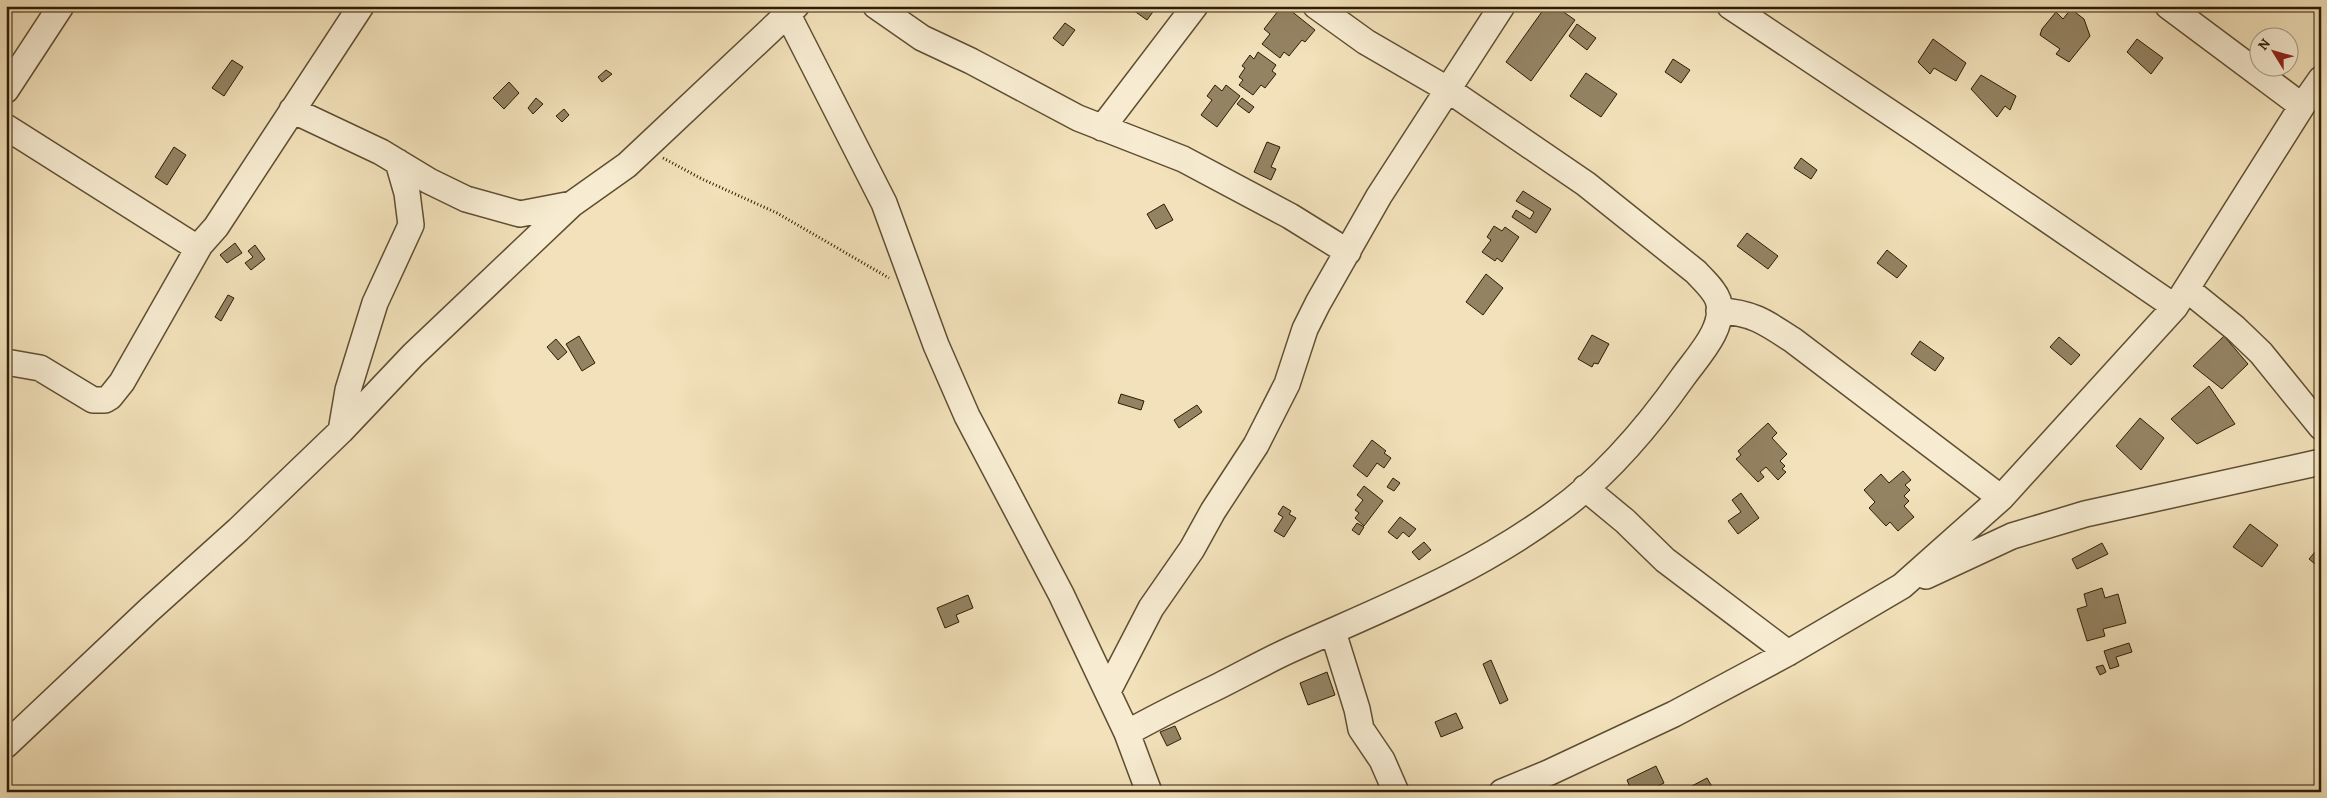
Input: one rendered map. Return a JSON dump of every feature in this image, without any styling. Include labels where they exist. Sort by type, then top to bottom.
[{"type":"street","points":[[6,90],[61,6]]},
{"type":"street","points":[[6,362],[40,368],[93,400],[105,400],[110,397],[122,382],[200,245],[216,227],[361,6]]},
{"type":"street","points":[[876,6],[922,38],[1054,106],[1102,128],[1183,159],[1290,216],[1348,252]]},
{"type":"street","points":[[1102,128],[1195,6]]},
{"type":"street","points":[[1127,733],[1290,650],[1420,593],[1488,558],[1556,513],[1628,448],[1669,396],[1712,335],[1720,311],[1718,300],[1696,272],[1586,184],[1447,89],[1366,42],[1316,6]]},
{"type":"street","points":[[1108,691],[1151,608],[1192,549],[1213,511],[1256,445],[1287,384],[1305,329],[1379,196],[1502,6]]},
{"type":"street","points":[[1731,6],[1922,134],[2182,298],[2235,328],[2261,354],[2321,427]]},
{"type":"street","points":[[2168,6],[2302,106]]},
{"type":"street","points":[[6,745],[341,431],[413,355],[572,204],[627,165],[784,13],[884,203],[936,345],[967,416],[1061,594],[1108,691],[1127,733],[1149,792]]},
{"type":"street","points":[[1902,586],[2001,498],[2182,298],[2302,106],[2321,79]]},
{"type":"street","points":[[292,110],[369,146],[466,199],[520,214],[572,204]]},
{"type":"street","points":[[6,127],[191,244],[200,245]]},
{"type":"street","points":[[341,431],[348,390],[375,303],[411,225],[407,193],[398,162]]},
{"type":"street","points":[[1720,311],[1739,312],[1758,318],[1786,336],[2001,498]]},
{"type":"street","points":[[1502,792],[1548,773],[1674,714],[1788,653],[1902,586],[2012,536],[2085,514],[2321,462]]},
{"type":"street","points":[[1585,488],[1625,521],[1665,560],[1788,653]]},
{"type":"street","points":[[1333,632],[1357,709],[1361,729],[1382,760],[1396,792]]},
{"type":"path","points":[[644,149],[702,179],[777,213],[863,264],[918,292]]},
{"type":"building","points":[[1131,6],[1151,6],[1155,9],[1147,20],[1130,8]]},
{"type":"building","points":[[1282,6],[1285,6],[1315,30],[1305,42],[1302,40],[1289,56],[1284,52],[1280,58],[1262,44],[1270,34],[1264,29]]},
{"type":"building","points":[[1546,6],[1555,6],[1575,20],[1531,81],[1506,62]]},
{"type":"building","points":[[2071,9],[2084,19],[2090,36],[2069,62],[2056,54],[2060,49],[2040,35],[2042,29],[2056,12],[2063,19]]},
{"type":"building","points":[[1065,23],[1075,30],[1063,46],[1053,38]]},
{"type":"building","points":[[1577,24],[1596,38],[1587,50],[1569,36]]},
{"type":"building","points":[[1933,39],[1966,63],[1956,81],[1934,68],[1930,74],[1918,62]]},
{"type":"building","points":[[2137,39],[2163,58],[2151,74],[2127,52]]},
{"type":"building","points":[[1258,52],[1276,65],[1272,71],[1276,74],[1265,88],[1261,85],[1253,95],[1239,85],[1243,80],[1239,77],[1245,68],[1242,66],[1250,55],[1254,59]]},
{"type":"building","points":[[1673,59],[1690,70],[1681,83],[1665,72]]},
{"type":"building","points":[[232,60],[243,67],[224,96],[212,88]]},
{"type":"building","points":[[606,70],[612,74],[602,82],[598,77]]},
{"type":"building","points":[[1586,73],[1617,94],[1601,117],[1570,96]]},
{"type":"building","points":[[1981,75],[2016,96],[2010,110],[2005,106],[1997,117],[1971,89]]},
{"type":"building","points":[[509,82],[519,93],[504,109],[493,98]]},
{"type":"building","points":[[1215,85],[1222,91],[1226,85],[1240,96],[1217,127],[1201,115],[1212,100],[1207,96]]},
{"type":"building","points":[[536,98],[543,104],[533,114],[528,108]]},
{"type":"building","points":[[1242,98],[1254,107],[1249,113],[1237,104]]},
{"type":"building","points":[[564,109],[569,115],[562,122],[556,116]]},
{"type":"building","points":[[1267,142],[1280,147],[1271,167],[1276,169],[1271,180],[1254,172]]},
{"type":"building","points":[[174,147],[186,155],[167,185],[155,177]]},
{"type":"building","points":[[1801,158],[1817,170],[1811,179],[1794,168]]},
{"type":"building","points":[[1523,191],[1551,209],[1536,233],[1512,217],[1516,210],[1530,219],[1534,212],[1516,201]]},
{"type":"building","points":[[1164,204],[1173,220],[1156,229],[1147,214]]},
{"type":"building","points":[[1494,226],[1502,231],[1505,227],[1519,237],[1502,262],[1497,258],[1495,261],[1482,252],[1491,240],[1487,237]]},
{"type":"building","points":[[1747,233],[1778,256],[1768,269],[1737,246]]},
{"type":"building","points":[[235,243],[242,253],[227,263],[220,255]]},
{"type":"building","points":[[255,245],[265,259],[251,270],[245,263],[253,257],[248,251]]},
{"type":"building","points":[[1887,250],[1907,266],[1897,278],[1877,263]]},
{"type":"building","points":[[1486,274],[1503,288],[1483,315],[1466,302]]},
{"type":"building","points":[[228,295],[234,298],[221,321],[215,317]]},
{"type":"building","points":[[1592,335],[1609,344],[1598,364],[1594,363],[1592,367],[1578,359]]},
{"type":"building","points":[[579,336],[595,363],[582,371],[566,344]]},
{"type":"building","points":[[2224,336],[2248,364],[2222,389],[2193,366]]},
{"type":"building","points":[[2059,337],[2080,355],[2071,365],[2050,347]]},
{"type":"building","points":[[556,339],[567,352],[558,360],[547,347]]},
{"type":"building","points":[[1920,341],[1944,358],[1935,371],[1911,354]]},
{"type":"building","points":[[2209,386],[2235,424],[2197,444],[2171,419]]},
{"type":"building","points":[[1121,394],[1144,401],[1141,410],[1118,403]]},
{"type":"building","points":[[1197,405],[1202,412],[1179,428],[1174,420]]},
{"type":"building","points":[[2140,418],[2164,438],[2141,470],[2116,446]]},
{"type":"building","points":[[1768,423],[1777,433],[1772,438],[1787,454],[1780,461],[1785,466],[1782,469],[1786,472],[1778,480],[1766,467],[1760,472],[1764,477],[1758,482],[1736,459],[1741,455],[1738,451]]},
{"type":"building","points":[[1372,440],[1386,451],[1384,453],[1391,458],[1384,468],[1377,463],[1367,477],[1353,466]]},
{"type":"building","points":[[1903,471],[1911,480],[1905,485],[1910,490],[1904,496],[1909,501],[1904,506],[1914,517],[1898,531],[1890,522],[1886,526],[1869,508],[1875,502],[1864,490],[1881,474],[1889,483]]},
{"type":"building","points":[[1393,478],[1400,483],[1394,491],[1387,487]]},
{"type":"building","points":[[1364,486],[1383,501],[1364,526],[1355,518],[1359,513],[1355,510],[1363,500],[1357,495]]},
{"type":"building","points":[[1741,493],[1759,518],[1738,534],[1728,521],[1741,512],[1732,500]]},
{"type":"building","points":[[1283,506],[1291,511],[1289,514],[1296,518],[1284,537],[1274,531],[1283,517],[1278,514]]},
{"type":"building","points":[[1400,517],[1416,529],[1409,537],[1403,532],[1397,539],[1388,532]]},
{"type":"building","points":[[1357,523],[1364,527],[1359,535],[1352,530]]},
{"type":"building","points":[[2250,524],[2278,545],[2262,567],[2233,547]]},
{"type":"building","points":[[1424,542],[1431,550],[1419,560],[1412,552]]},
{"type":"building","points":[[2102,543],[2108,554],[2077,569],[2072,559]]},
{"type":"building","points":[[2321,545],[2321,569],[2309,559]]},
{"type":"building","points":[[2102,588],[2105,598],[2118,594],[2126,623],[2103,629],[2105,636],[2087,641],[2077,609],[2087,606],[2084,594]]},
{"type":"building","points":[[968,595],[973,608],[956,615],[959,622],[945,628],[937,608]]},
{"type":"building","points":[[2129,643],[2132,652],[2116,657],[2119,666],[2110,669],[2104,651]]},
{"type":"building","points":[[1491,660],[1508,700],[1500,704],[1483,664]]},
{"type":"building","points":[[2103,665],[2106,672],[2100,675],[2096,667]]},
{"type":"building","points":[[1327,672],[1335,695],[1308,705],[1300,683]]},
{"type":"building","points":[[1456,713],[1463,728],[1441,737],[1435,722]]},
{"type":"building","points":[[1175,726],[1181,739],[1167,746],[1160,732]]},
{"type":"building","points":[[1656,766],[1664,783],[1646,792],[1632,792],[1627,780]]},
{"type":"building","points":[[1707,778],[1715,792],[1690,792],[1688,788]]}]
